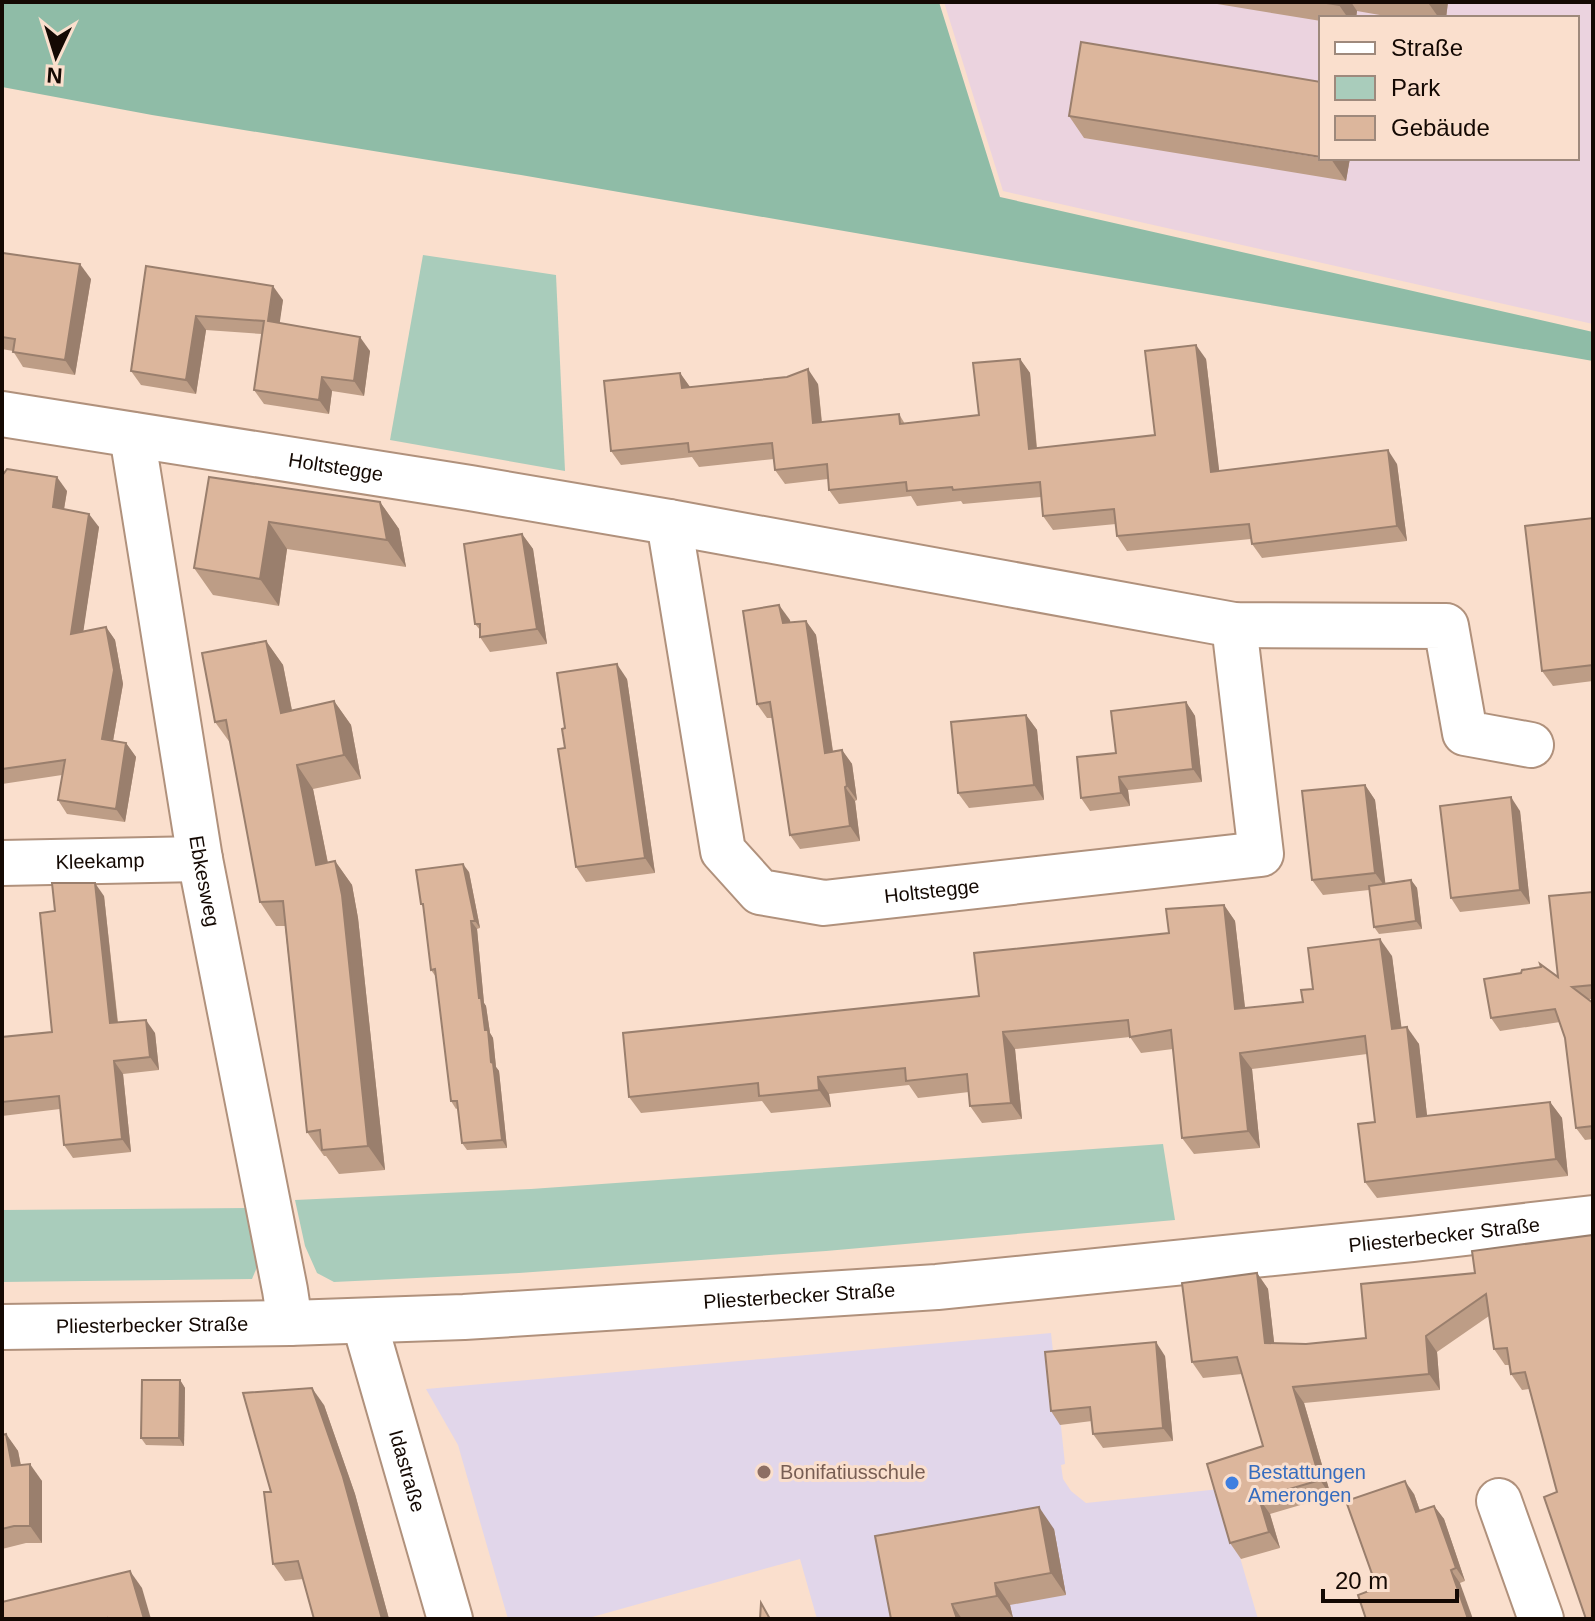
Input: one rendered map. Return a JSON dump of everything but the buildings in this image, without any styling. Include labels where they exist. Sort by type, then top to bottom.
[{"type":"street","name":"Holtstegge","points":[[2,414],[669,522],[1234,625],[1446,626],[1465,733],[1531,745]]},
{"type":"street","name":"Ebkesweg","points":[[132,435],[200,859],[290,1323]]},
{"type":"street","name":"Holtstegge","points":[[669,522],[723,851],[760,892],[824,903],[1261,854],[1234,625]]},
{"type":"street","name":"Kleekamp","points":[[2,863],[200,859]]},
{"type":"street","name":"Pliesterbecker Straße","points":[[2,1327],[464,1317],[937,1287],[1593,1218]]},
{"type":"street","name":"Idastraße","points":[[364,1321],[450,1619]]},
{"type":"street","points":[[1499,1501],[1541,1619]]},
{"type":"shaded area","points":[[944,2],[1593,2],[1593,324],[1003,191]]},
{"type":"shaded area","name":"Bonifatiusschule","points":[[1051,1333],[1065,1464],[1061,1465],[1063,1479],[1071,1491],[1086,1503],[1220,1489],[1258,1619],[817,1619],[800,1559],[585,1619],[508,1619],[458,1445],[426,1389]]},
{"type":"green space","points":[[2,2],[939,2],[1000,197],[1593,332],[1593,361],[2,87]]},
{"type":"green space","points":[[423,255],[556,275],[565,471],[390,440]]},
{"type":"green space","points":[[1163,1144],[1175,1220],[826,1251],[519,1273],[334,1282],[317,1273],[305,1246],[295,1200],[531,1189]]},
{"type":"green space","points":[[247,1208],[260,1260],[252,1279],[2,1282],[2,1210]]},
{"type":"place","name":"Bonifatiusschule","points":[[764,1472]]},
{"type":"place","name":"Bestattungen Amerongen","points":[[1232,1483]]}]
